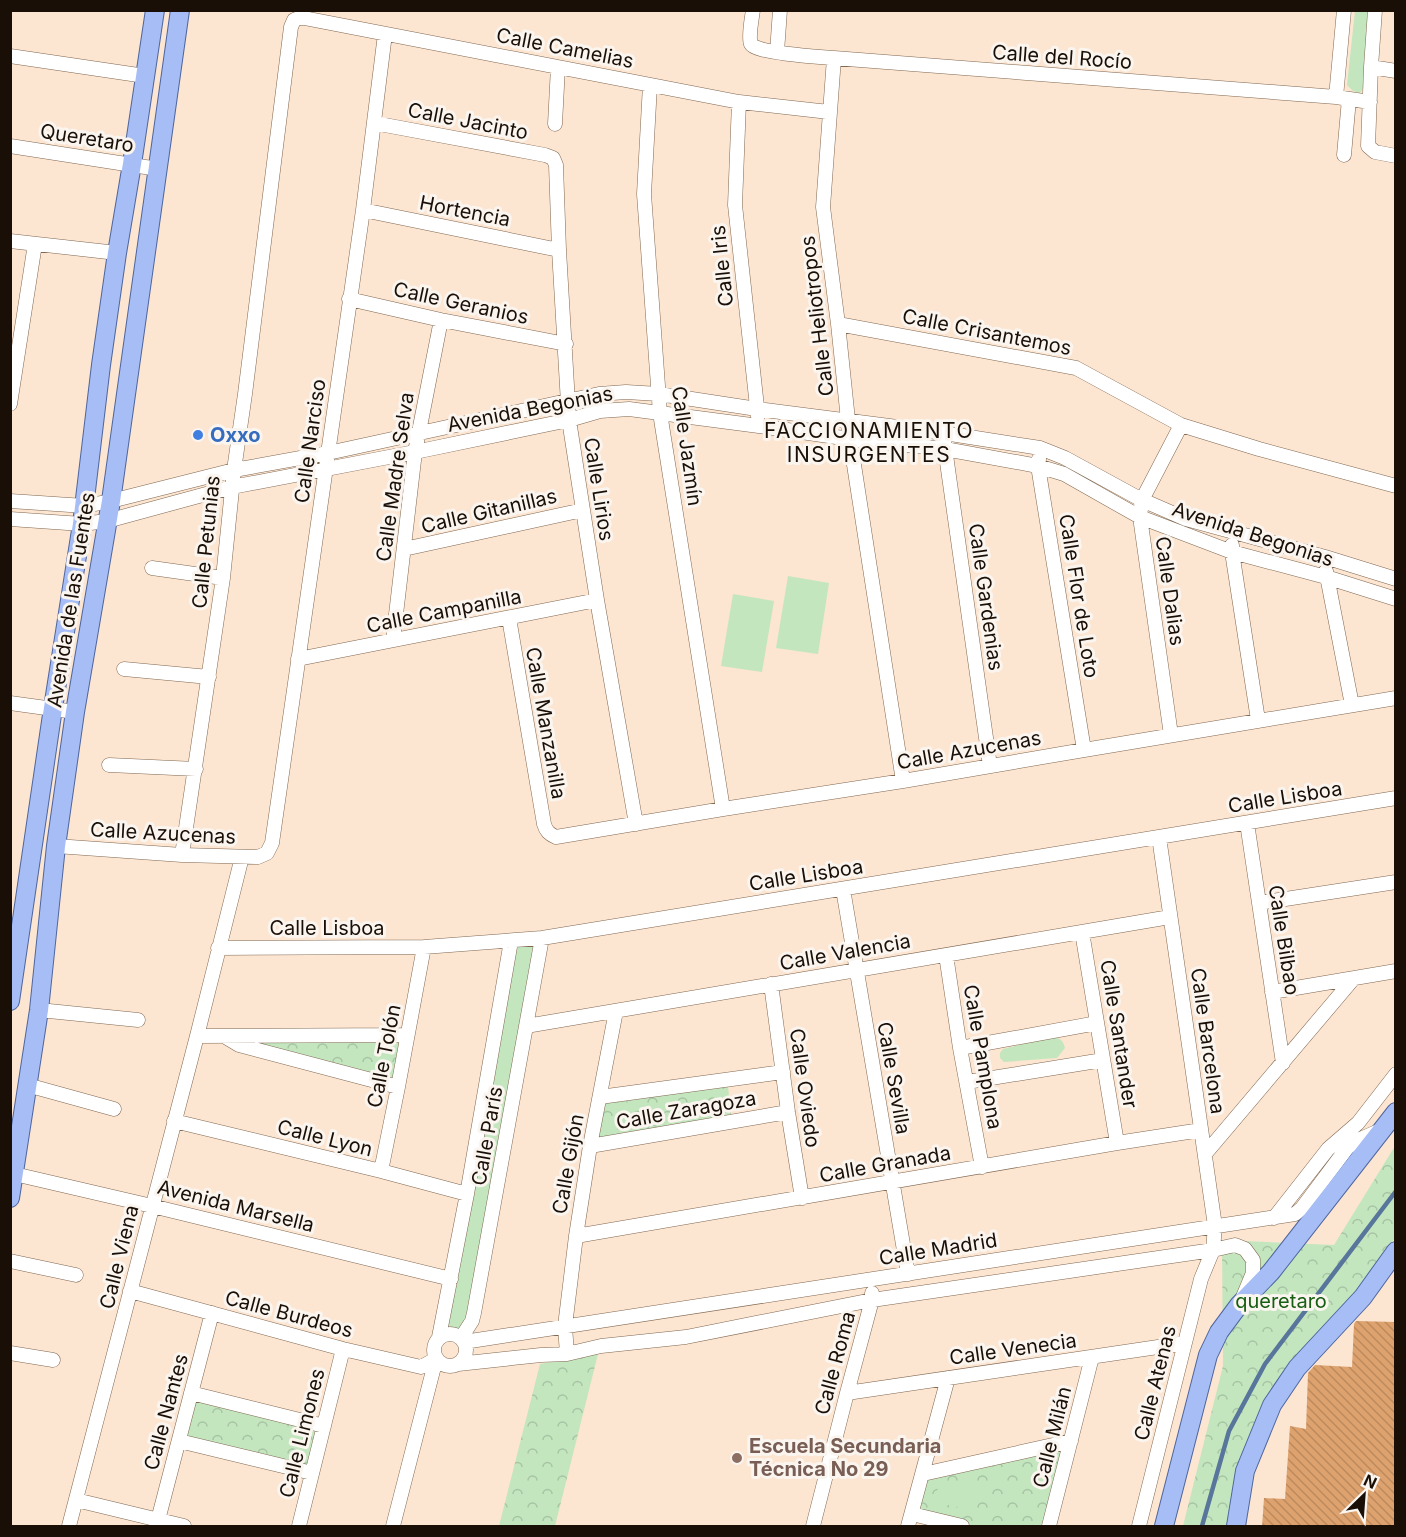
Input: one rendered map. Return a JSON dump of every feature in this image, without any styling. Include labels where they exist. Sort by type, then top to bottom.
[{"type":"main road","name":"Avenida de las Fuentes","points":[[10,1001],[85,506],[101,366],[155,10]]},
{"type":"main road","name":"Avenida de las Fuentes","points":[[10,1198],[39,1010],[56,846],[75,712],[111,501],[180,10]]},
{"type":"main road","points":[[1164,1527],[1208,1355],[1219,1332],[1239,1305],[1271,1272],[1395,1112]]},
{"type":"main road","points":[[1236,1527],[1245,1471],[1272,1405],[1297,1368],[1363,1297],[1395,1251]]},
{"type":"street","name":"Calle del Rocío","points":[[753,10],[750,40],[756,49],[834,58],[1370,102]]},
{"type":"street","points":[[777,52],[780,10]]},
{"type":"street","points":[[1344,10],[1344,155]]},
{"type":"street","points":[[1375,10],[1368,146],[1375,152],[1395,156]]},
{"type":"street","name":"Calle Camelias","points":[[294,20],[304,18],[739,102],[829,111]]},
{"type":"street","name":"Calle Petunias","points":[[182,855],[223,578],[234,470],[291,27],[294,20]]},
{"type":"street","name":"Calle Narciso","points":[[267,853],[272,843],[386,34]]},
{"type":"street","points":[[10,56],[145,76]]},
{"type":"street","name":"Calle Heliotropos","points":[[834,58],[823,207],[850,439],[903,782]]},
{"type":"street","points":[[555,124],[558,67]]},
{"type":"street","points":[[1371,67],[1395,71]]},
{"type":"street","name":"Calle Jazmín","points":[[650,85],[644,194],[658,394],[723,809]]},
{"type":"street","name":"Calle Iris","points":[[739,102],[735,205],[759,426]]},
{"type":"street","name":"Calle Jacinto","points":[[375,123],[553,158]]},
{"type":"street","name":"Queretaro","points":[[10,146],[158,169]]},
{"type":"street","name":"Calle Lirios","points":[[553,158],[556,165],[569,420],[597,600],[636,824]]},
{"type":"street","name":"Hortencia","points":[[363,210],[559,250]]},
{"type":"street","points":[[10,241],[117,253]]},
{"type":"street","points":[[10,404],[35,244]]},
{"type":"street","name":"Calle Geranios","points":[[349,299],[441,320],[566,344]]},
{"type":"street","name":"Calle Madre Selva","points":[[393,640],[415,452],[441,320]]},
{"type":"street","name":"Calle Crisantemos","points":[[838,324],[1076,368],[1182,425],[1259,449],[1395,486]]},
{"type":"street","name":"Avenida Begonias","points":[[10,501],[85,506],[234,470],[328,453],[599,394],[626,392],[658,394],[1040,448],[1065,458],[1142,500],[1186,519],[1325,557],[1395,579]]},
{"type":"street","name":"Avenida Begonias","points":[[10,519],[82,524],[107,521],[232,487],[415,452],[569,420],[600,411],[629,410],[945,449],[1038,466],[1064,474],[1140,517],[1232,552],[1326,577],[1395,599]]},
{"type":"street","name":"Calle Dalias","points":[[1171,735],[1140,517],[1142,500],[1182,425]]},
{"type":"street","name":"Calle Gardenias","points":[[944,433],[990,766]]},
{"type":"street","name":"Calle Flor de Loto","points":[[1040,448],[1038,466],[1084,750]]},
{"type":"street","name":"Calle Gitanillas","points":[[404,549],[583,510]]},
{"type":"street","points":[[1232,531],[1232,552],[1258,720]]},
{"type":"street","points":[[1325,557],[1326,577],[1352,705]]},
{"type":"street","points":[[152,568],[223,578]]},
{"type":"street","name":"Calle Campanilla","points":[[298,659],[597,600]]},
{"type":"street","name":"Calle Manzanilla","points":[[509,618],[544,824],[549,834]]},
{"type":"street","points":[[124,669],[209,677]]},
{"type":"street","name":"Calle Azucenas","points":[[549,834],[564,837],[1395,698]]},
{"type":"street","points":[[10,703],[75,712]]},
{"type":"street","points":[[109,765],[196,770]]},
{"type":"street","name":"Calle Lisboa","points":[[218,948],[424,947],[542,938],[1395,798]]},
{"type":"street","name":"Calle Bilbao","points":[[1247,823],[1283,1063]]},
{"type":"street","name":"Calle Barcelona","points":[[1159,837],[1215,1226],[1213,1250]]},
{"type":"street","name":"Calle Azucenas","points":[[56,846],[242,857],[258,857],[267,853]]},
{"type":"street","name":"Calle Viena","points":[[69,1527],[242,857]]},
{"type":"street","points":[[1259,903],[1395,882]]},
{"type":"street","name":"Calle Sevilla","points":[[843,889],[908,1274]]},
{"type":"street","name":"Calle Valencia","points":[[526,1026],[1170,917]]},
{"type":"street","name":"Calle Santander","points":[[1082,932],[1117,1143]]},
{"type":"street","name":"Calle París","points":[[463,1340],[474,1313],[542,938]]},
{"type":"street","name":"Calle París","points":[[439,1337],[467,1194],[511,941]]},
{"type":"street","name":"Calle Tolón","points":[[381,1171],[424,947]]},
{"type":"street","name":"Calle Pamplona","points":[[946,955],[982,1167]]},
{"type":"street","points":[[1272,992],[1393,973]]},
{"type":"street","points":[[1205,1154],[1354,978]]},
{"type":"street","name":"Calle Oviedo","points":[[771,984],[802,1198]]},
{"type":"street","points":[[39,1010],[138,1020]]},
{"type":"street","name":"Calle Gijón","points":[[567,1354],[565,1326],[576,1236],[590,1146],[616,1011]]},
{"type":"street","points":[[960,1048],[1097,1023]]},
{"type":"street","points":[[197,1036],[407,1035]]},
{"type":"street","points":[[224,1036],[239,1045],[398,1087]]},
{"type":"street","points":[[967,1082],[1103,1060]]},
{"type":"street","name":"Calle Zaragoza","points":[[600,1097],[783,1072]]},
{"type":"street","points":[[1274,1218],[1328,1149],[1358,1123],[1395,1074]]},
{"type":"street","points":[[27,1085],[114,1109]]},
{"type":"street","name":"Calle Zaragoza","points":[[590,1146],[788,1112]]},
{"type":"street","name":"Calle Lyon","points":[[174,1121],[467,1194]]},
{"type":"street","name":"Calle Madrid","points":[[463,1340],[1295,1214],[1347,1148],[1356,1141],[1382,1129]]},
{"type":"street","name":"Calle Granada","points":[[576,1236],[1201,1130]]},
{"type":"street","name":"Avenida Marsella","points":[[13,1173],[451,1279]]},
{"type":"street","name":"Calle Madrid","points":[[458,1364],[567,1354],[601,1347],[686,1337],[872,1300],[1235,1245],[1245,1249],[1253,1260],[1253,1273],[1239,1305]]},
{"type":"street","name":"Calle Atenas","points":[[1139,1527],[1202,1279],[1213,1250]]},
{"type":"street","points":[[10,1261],[75,1275]]},
{"type":"street","name":"Calle Roma","points":[[813,1527],[872,1300],[872,1279]]},
{"type":"street","name":"Calle Burdeos","points":[[130,1291],[343,1349],[421,1367],[436,1359]]},
{"type":"street","name":"Calle Nantes","points":[[158,1520],[212,1313]]},
{"type":"street","points":[[393,1527],[436,1359],[434,1347],[439,1337],[446,1334],[454,1334],[463,1340],[466,1350],[464,1358],[458,1364],[446,1366],[436,1359]]},
{"type":"street","name":"Calle Venecia","points":[[847,1393],[1185,1343]]},
{"type":"street","name":"Calle Limones","points":[[299,1527],[343,1349]]},
{"type":"street","points":[[10,1353],[53,1360]]},
{"type":"street","name":"Calle Milán","points":[[1049,1527],[1092,1357]]},
{"type":"street","points":[[948,1378],[910,1520],[962,1527]]},
{"type":"street","points":[[191,1393],[324,1426]]},
{"type":"street","points":[[179,1441],[312,1473]]},
{"type":"street","points":[[923,1474],[1071,1442]]},
{"type":"street","points":[[76,1500],[184,1527]]},
{"type":"green space","points":[[1355,11],[1368,11],[1364,87],[1360,93],[1353,91],[1347,85]]},
{"type":"green space","points":[[788,576],[829,583],[818,654],[776,648]]},
{"type":"green space","points":[[733,594],[774,601],[762,672],[721,666]]},
{"type":"green space","points":[[542,938],[467,1328],[446,1334],[511,941]]},
{"type":"green space","points":[[1052,1037],[1061,1040],[1065,1048],[1057,1058],[1004,1062],[1000,1058],[1003,1049]]},
{"type":"green space","points":[[402,1039],[396,1079],[242,1040]]},
{"type":"green space","points":[[715,1084],[728,1087],[732,1122],[592,1145],[600,1099]]},
{"type":"green space","name":"queretaro","points":[[1395,1146],[1395,1238],[1262,1430],[1238,1526],[1183,1526],[1223,1366],[1222,1240],[1334,1245]]},
{"type":"green space","points":[[598,1354],[555,1526],[499,1526],[540,1364]]},
{"type":"green space","points":[[191,1393],[324,1426],[312,1473],[179,1441]]},
{"type":"green space","points":[[1071,1441],[1049,1526],[962,1526],[912,1514],[923,1474]]},
{"type":"green space","points":[[939,1482],[980,1491],[976,1511],[935,1502]]},
{"type":"building","points":[[1356,1321],[1395,1322],[1395,1527],[1262,1527],[1264,1498],[1285,1499],[1290,1426],[1306,1429],[1308,1373],[1315,1365],[1352,1367]]},
{"type":"waterway","points":[[1202,1526],[1229,1431],[1265,1364],[1396,1191]]},
{"type":"place","name":"Oxxo","points":[[198,435]]},
{"type":"place","name":"Escuela Secundaria Técnica No 29","points":[[737,1458]]},
{"type":"district","name":"FACCIONAMIENTO INSURGENTES","points":[[869,442]]}]
